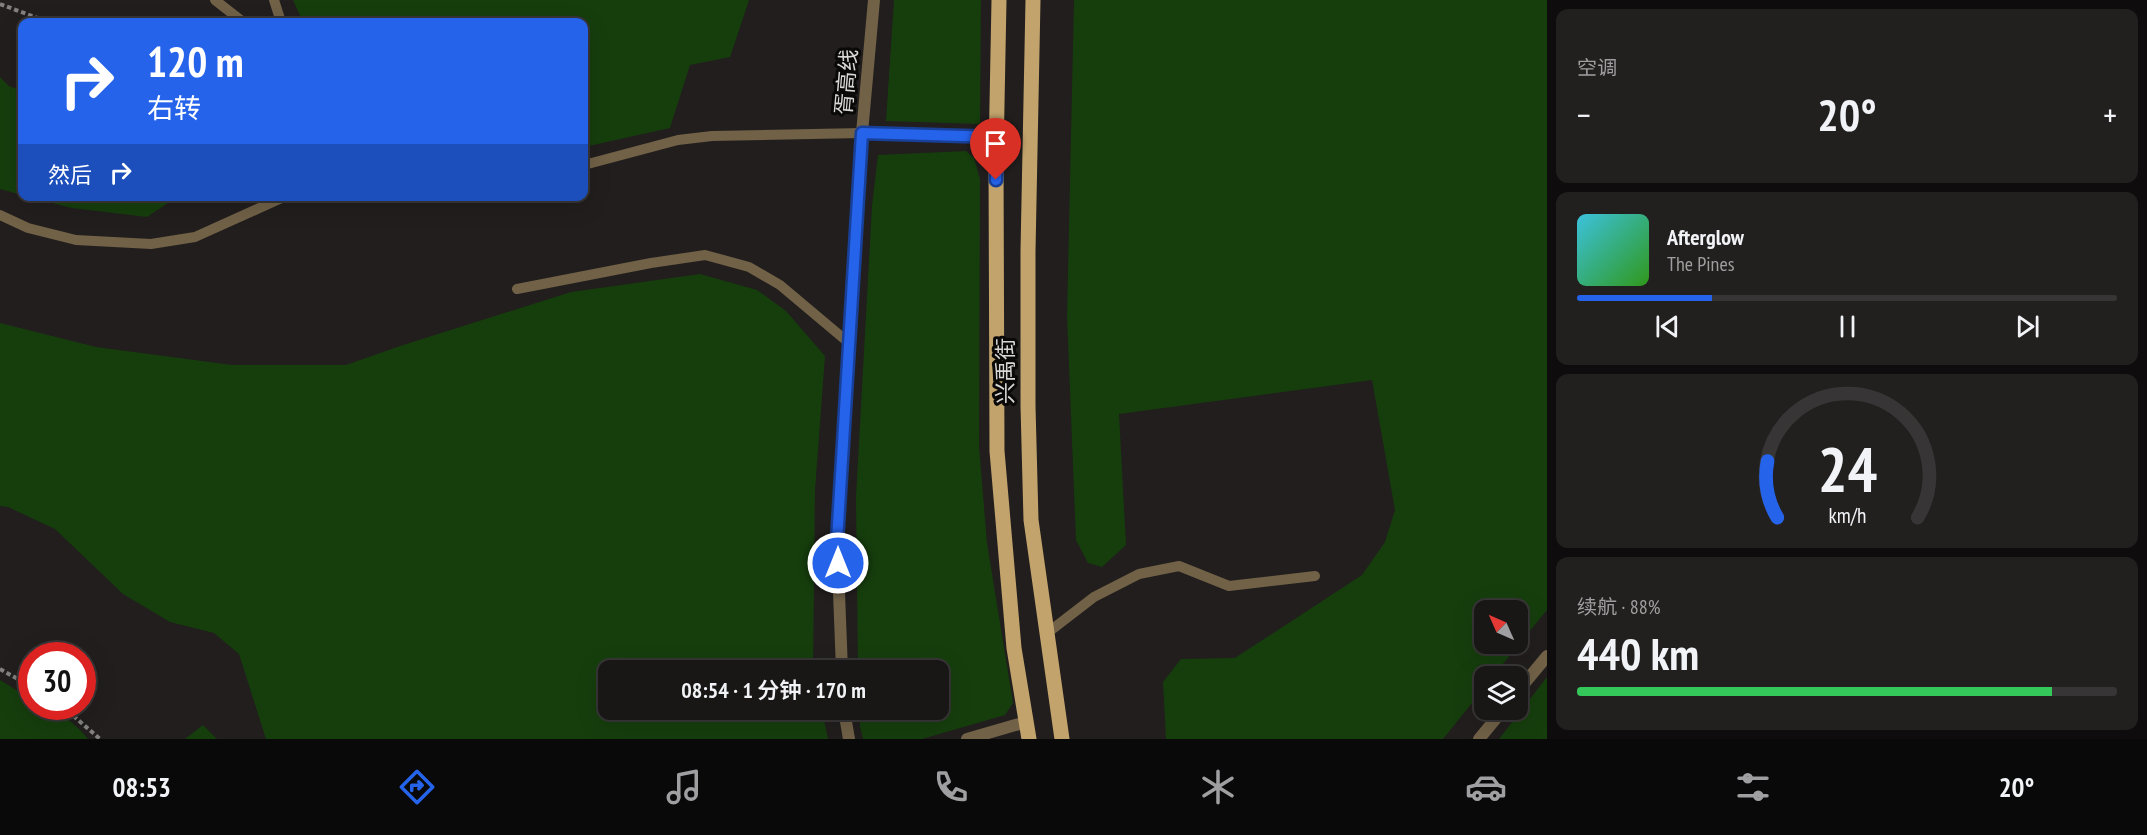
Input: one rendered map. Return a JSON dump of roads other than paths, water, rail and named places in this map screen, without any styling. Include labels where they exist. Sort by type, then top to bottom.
[{"type":"main road","name":"兴禹街","points":[[999,0],[998,451],[1014,648],[1029,739]]},
{"type":"main road","name":"兴禹街","points":[[1033,0],[1028,251],[1030,520],[1062,739]]},
{"type":"street","name":"胥高线","points":[[842,660],[837,541],[862,133],[874,0]]},
{"type":"street","points":[[1528,679],[1547,656]]},
{"type":"street","points":[[846,720],[849,739]]},
{"type":"street","points":[[1479,739],[1495,720]]},
{"type":"street","points":[[967,739],[1026,722]]},
{"type":"lane","points":[[215,0],[238,18]]},
{"type":"lane","points":[[274,0],[280,18]]},
{"type":"lane","points":[[588,164],[678,140],[712,136],[862,133],[997,137]]},
{"type":"lane","points":[[0,215],[28,228],[76,240],[151,244],[195,237],[275,201]]},
{"type":"lane","points":[[517,289],[705,255],[749,267],[780,285],[849,343]]},
{"type":"lane","points":[[1046,634],[1094,597],[1139,574],[1179,566],[1229,586],[1315,576]]}]
